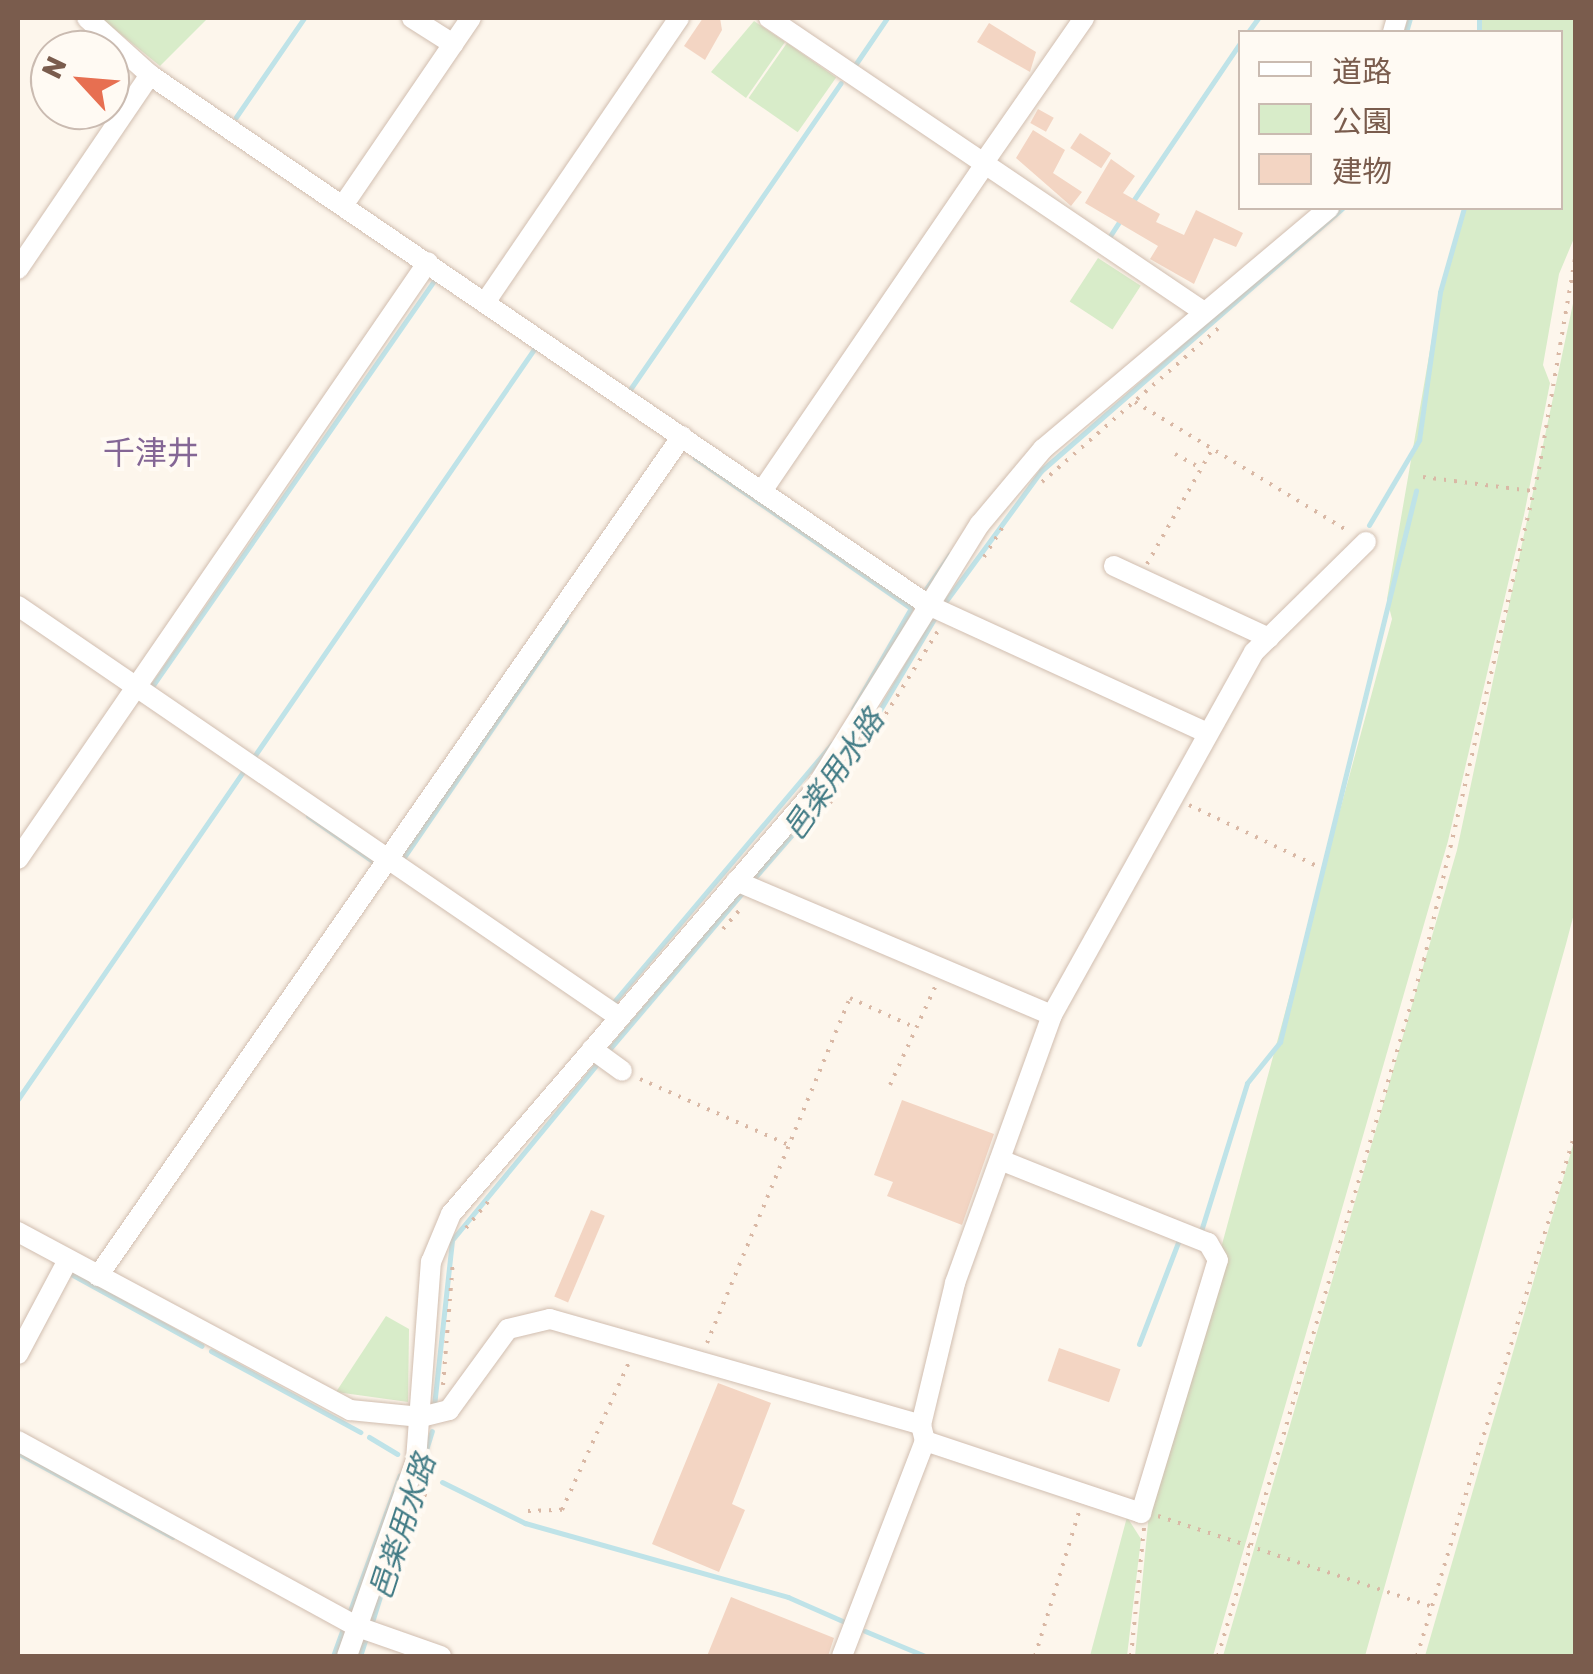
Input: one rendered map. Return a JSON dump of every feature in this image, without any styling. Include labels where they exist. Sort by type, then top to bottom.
[{"type":"street","points":[[86,18],[150,74],[938,611],[1207,734]]},
{"type":"street","points":[[412,18],[453,44]]},
{"type":"street","points":[[344,204],[470,18]]},
{"type":"street","points":[[486,302],[678,18]]},
{"type":"street","points":[[769,18],[1204,312]]},
{"type":"street","points":[[762,491],[1084,18]]},
{"type":"street","points":[[18,269],[150,74]]},
{"type":"street","points":[[347,1656],[431,1415],[442,1230],[604,1058],[619,1017],[745,889],[938,611],[1043,449],[1326,210]]},
{"type":"street","points":[[18,859],[428,262]]},
{"type":"street","points":[[98,1276],[682,436]]},
{"type":"street","points":[[842,1656],[923,1433],[955,1283],[1052,1015],[1207,734],[1268,638],[1366,542]]},
{"type":"street","points":[[1114,566],[1268,638]]},
{"type":"street","points":[[18,606],[619,1017]]},
{"type":"street","points":[[745,889],[1052,1015]]},
{"type":"street","points":[[18,1232],[350,1410],[431,1415],[520,1324],[550,1318],[923,1433],[1084,1495],[1145,1513],[1218,1250],[1000,1160]]},
{"type":"street","points":[[18,1354],[68,1260]]},
{"type":"street","points":[[18,1441],[358,1626],[442,1656]]},
{"type":"path","points":[[1218,1656],[1424,960],[1534,492],[1576,252]]},
{"type":"path","points":[[1028,498],[1132,400],[1239,310]]},
{"type":"path","points":[[1132,400],[1366,542]]},
{"type":"path","points":[[1140,577],[1198,467],[1213,448]]},
{"type":"path","points":[[1176,454],[1198,467]]},
{"type":"path","points":[[1424,477],[1534,492]]},
{"type":"path","points":[[973,573],[1016,511]]},
{"type":"path","points":[[827,807],[938,611]]},
{"type":"path","points":[[1171,797],[1317,866]]},
{"type":"path","points":[[716,937],[745,889]]},
{"type":"path","points":[[890,1085],[942,971]]},
{"type":"path","points":[[700,1362],[850,998],[916,1028]]},
{"type":"path","points":[[604,1058],[789,1145]]},
{"type":"path","points":[[1417,1656],[1576,1130]]},
{"type":"path","points":[[431,1415],[453,1258],[498,1191]]},
{"type":"path","points":[[528,1511],[562,1510],[638,1342]]},
{"type":"path","points":[[412,1532],[433,1467]]},
{"type":"path","points":[[1035,1656],[1084,1495]]},
{"type":"path","points":[[1130,1656],[1145,1513],[1433,1607]]},
{"type":"green space","points":[[101,18],[208,18],[160,66],[130,42],[130,30],[116,30]]},
{"type":"green space","points":[[1479,18],[1574,18],[1576,31],[1575,236],[1559,274],[1543,365],[1550,383],[1524,515],[1448,841],[1213,1656],[1135,1656],[1149,1513],[1392,619],[1387,599],[1440,292],[1463,210],[1563,210],[1563,30],[1479,30]]},
{"type":"green space","points":[[754,21],[785,42],[746,98],[711,72]]},
{"type":"green space","points":[[787,43],[836,77],[798,132],[749,98]]},
{"type":"green space","points":[[1098,258],[1141,286],[1112,329],[1070,302]]},
{"type":"green space","points":[[1575,294],[1576,906],[1365,1656],[1223,1656],[1457,850]]},
{"type":"green space","points":[[1575,1138],[1575,1656],[1425,1656]]},
{"type":"green space","points":[[386,1316],[409,1329],[408,1402],[336,1392]]},
{"type":"green space","points":[[1127,1517],[1141,1539],[1127,1656],[1090,1656]]},
{"type":"building","points":[[703,18],[720,18],[722,30],[705,60],[684,46]]},
{"type":"building","points":[[989,23],[1036,52],[1030,72],[977,42]]},
{"type":"building","points":[[1038,109],[1054,118],[1046,132],[1030,123]]},
{"type":"building","points":[[1033,130],[1065,150],[1053,173],[1082,192],[1071,206],[1016,158]]},
{"type":"building","points":[[1080,133],[1111,153],[1101,168],[1070,148]]},
{"type":"building","points":[[1111,159],[1135,176],[1123,193],[1160,214],[1156,222],[1184,235],[1196,210],[1243,233],[1236,247],[1214,238],[1194,284],[1150,259],[1158,246],[1085,203]]},
{"type":"building","points":[[902,1100],[994,1134],[962,1225],[887,1196],[893,1182],[874,1175]]},
{"type":"building","points":[[591,1210],[605,1216],[568,1302],[554,1297]]},
{"type":"building","points":[[1059,1348],[1120,1369],[1109,1402],[1048,1381]]},
{"type":"building","points":[[718,1383],[771,1403],[732,1504],[745,1510],[719,1572],[652,1544]]},
{"type":"building","points":[[731,1597],[834,1638],[828,1656],[707,1656]]},
{"type":"waterway","points":[[236,117],[304,18]]},
{"type":"waterway","points":[[853,68],[887,18]]},
{"type":"waterway","points":[[1249,30],[1258,18]]},
{"type":"waterway","name":"邑楽用水路","points":[[1407,30],[1410,18]]},
{"type":"waterway","points":[[1479,18],[1479,30]]},
{"type":"waterway","points":[[1133,201],[1238,46]]},
{"type":"waterway","points":[[631,388],[841,83]]},
{"type":"waterway","points":[[943,605],[1041,471],[1341,210]]},
{"type":"waterway","points":[[1369,525],[1419,440],[1440,292],[1463,210]]},
{"type":"waterway","points":[[1108,239],[1121,219]]},
{"type":"waterway","points":[[153,685],[434,280]]},
{"type":"waterway","points":[[253,758],[536,347]]},
{"type":"waterway","points":[[695,458],[911,608],[853,709]]},
{"type":"waterway","points":[[1201,1231],[1247,1083],[1280,1042],[1416,491]]},
{"type":"waterway","points":[[926,589],[950,554]]},
{"type":"waterway","name":"邑楽用水路","points":[[750,883],[836,784],[937,614]]},
{"type":"waterway","points":[[404,857],[566,620]]},
{"type":"waterway","points":[[612,1004],[832,744]]},
{"type":"waterway","points":[[18,1099],[243,772]]},
{"type":"waterway","points":[[308,816],[375,863]]},
{"type":"waterway","name":"邑楽用水路","points":[[608,1051],[743,892]]},
{"type":"waterway","name":"邑楽用水路","points":[[434,1406],[452,1240],[601,1059]]},
{"type":"waterway","points":[[1139,1344],[1179,1240]]},
{"type":"waterway","points":[[71,1274],[202,1346]]},
{"type":"waterway","points":[[211,1351],[360,1432]]},
{"type":"waterway","name":"邑楽用水路","points":[[372,1622],[432,1431]]},
{"type":"waterway","points":[[369,1437],[397,1454]]},
{"type":"waterway","points":[[18,1453],[173,1537]]},
{"type":"waterway","points":[[348,1616],[400,1475]]},
{"type":"waterway","points":[[442,1482],[525,1523],[788,1597],[845,1622]]},
{"type":"waterway","points":[[333,1656],[344,1626]]},
{"type":"waterway","points":[[865,1631],[925,1656]]},
{"type":"waterway","name":"邑楽用水路","points":[[360,1656],[366,1638]]},
{"type":"district","name":"千津井","points":[[151,453]]}]
